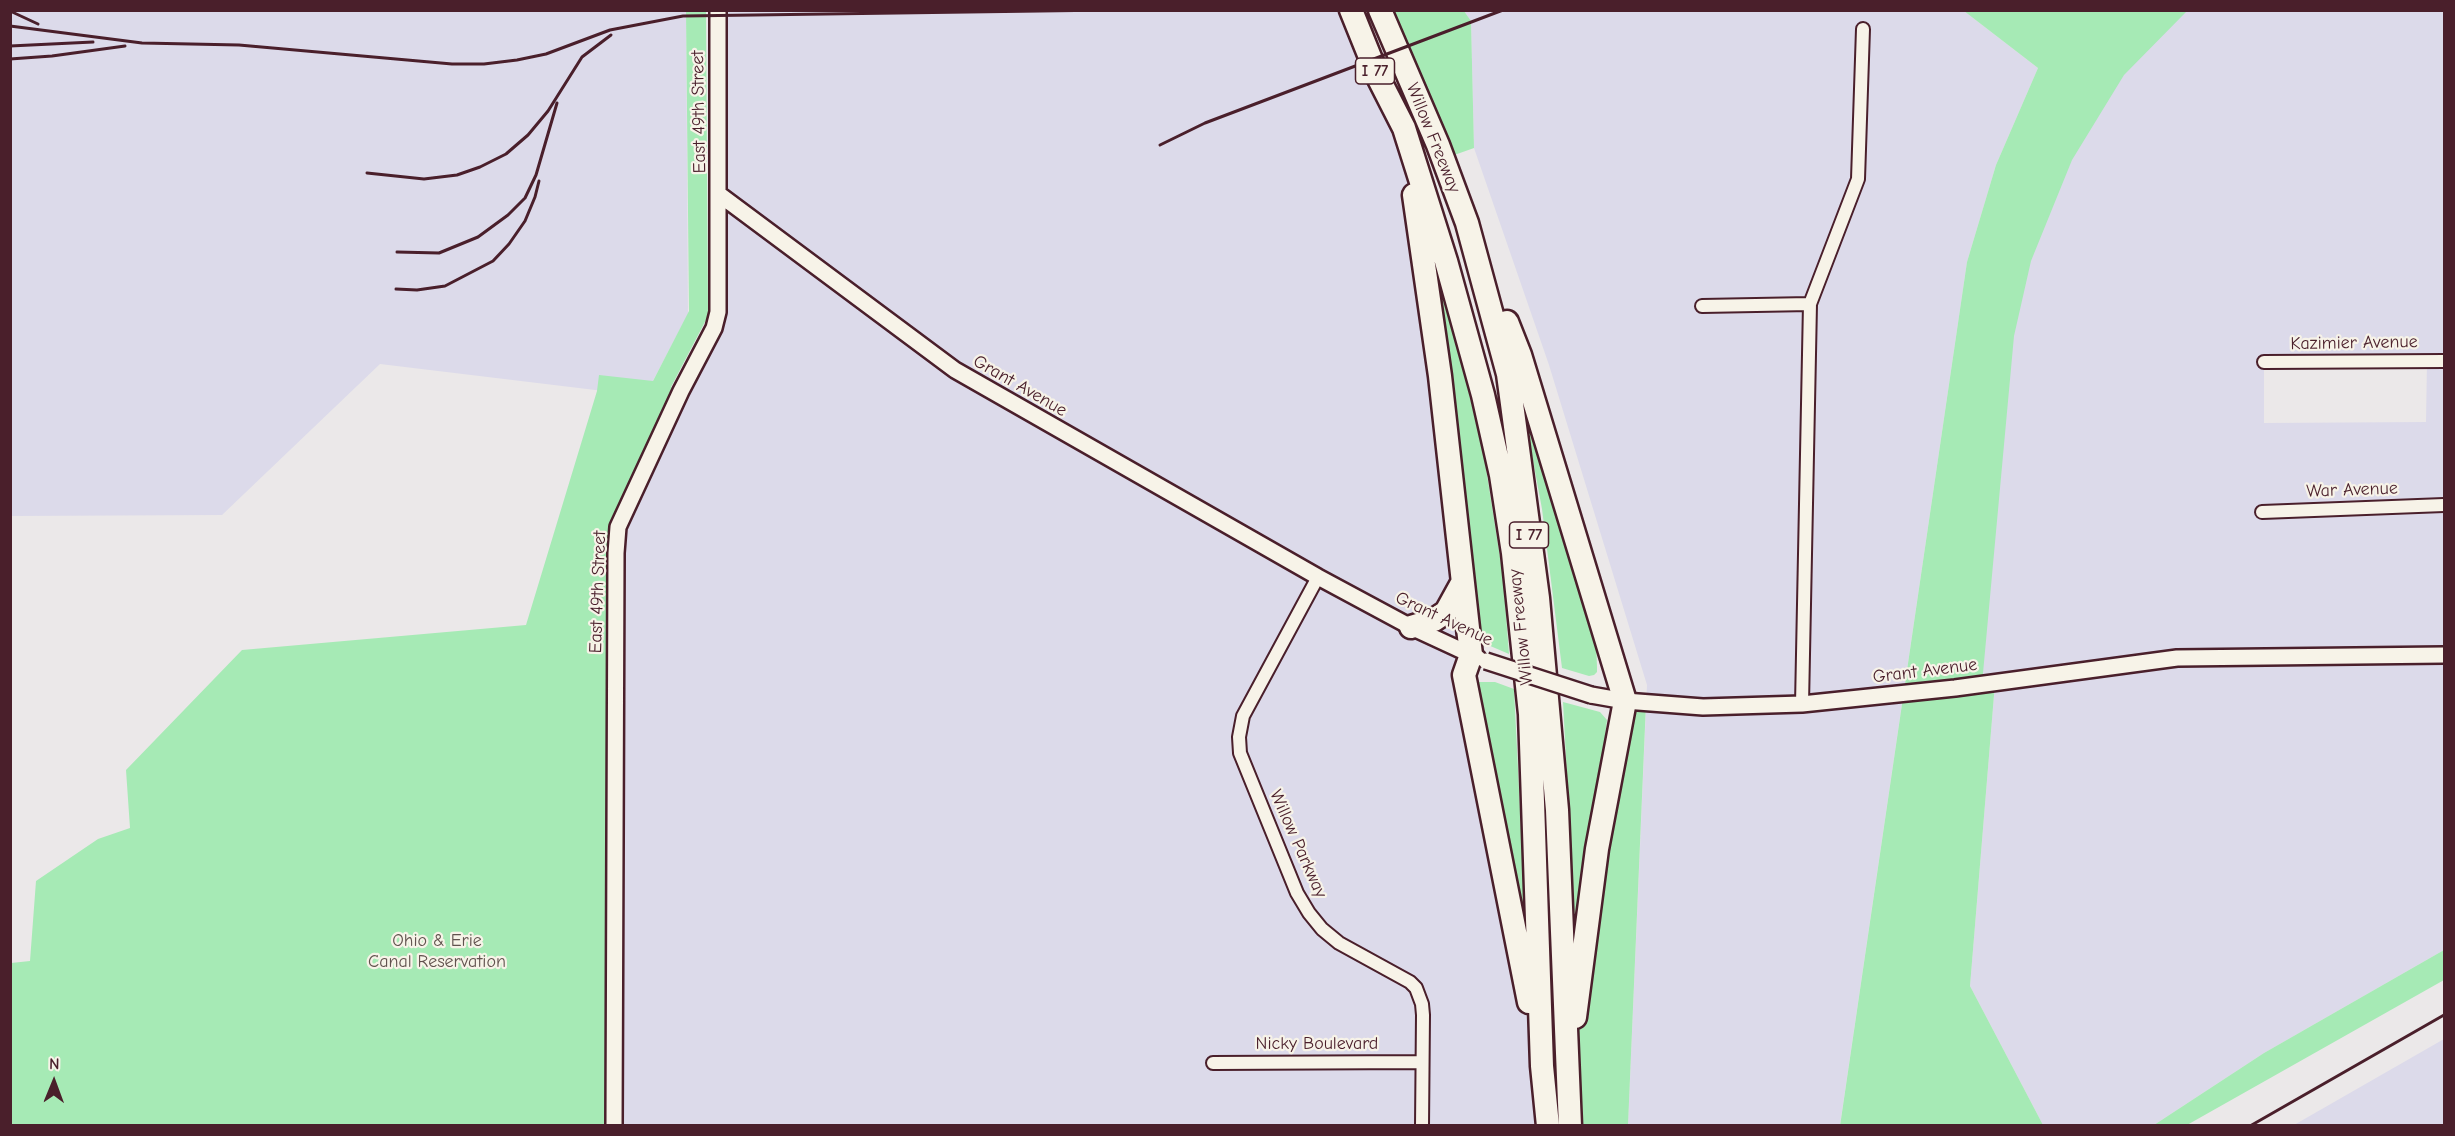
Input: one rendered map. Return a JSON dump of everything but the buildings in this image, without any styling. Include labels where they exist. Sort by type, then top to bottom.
[{"type":"highway","name":"Willow Freeway","points":[[1352,10],[1378,77],[1404,128],[1446,261],[1483,395],[1503,486],[1530,714],[1542,1066],[1548,1125]]},
{"type":"highway","name":"Willow Freeway","points":[[1380,10],[1438,146],[1467,223],[1508,374],[1538,598],[1557,810],[1570,1125]]},
{"type":"highway","points":[[1404,128],[1440,376],[1462,583],[1478,658],[1464,675],[1542,1066]]},
{"type":"highway","points":[[1467,223],[1520,355],[1625,701],[1597,849],[1567,1081]]},
{"type":"highway","points":[[1411,627],[1434,621],[1446,612],[1462,583]]},
{"type":"street","name":"East 49th Street","points":[[614,1125],[616,553],[618,527],[681,391],[714,328],[718,312],[720,195],[718,10]]},
{"type":"street","points":[[1802,704],[1810,304],[1858,179],[1863,29]]},
{"type":"street","name":"Grant Avenue","points":[[720,195],[955,370],[1318,577],[1411,627],[1478,658],[1591,694],[1625,701],[1704,707],[1802,704],[1955,688],[2178,658],[2445,655]]},
{"type":"street","points":[[1702,306],[1810,304]]},
{"type":"street","name":"Kazimier Avenue","points":[[2264,362],[2445,361]]},
{"type":"street","name":"War Avenue","points":[[2262,512],[2445,505]]},
{"type":"street","name":"Willow Parkway","points":[[1318,577],[1243,716],[1239,736],[1240,753],[1297,893],[1309,913],[1322,929],[1340,943],[1410,982],[1416,988],[1423,1015],[1422,1125]]},
{"type":"street","name":"Nicky Boulevard","points":[[1213,1063],[1422,1062]]},
{"type":"shaded area","points":[[10,11],[686,11],[688,314],[645,396],[380,364],[222,515],[11,516]]},
{"type":"shaded area","points":[[717,11],[1351,11],[1404,128],[1471,655],[1542,1066],[1548,1125],[614,1126],[618,527],[714,328]]},
{"type":"shaded area","points":[[1464,11],[1964,11],[2038,68],[1996,165],[1967,262],[1840,1125],[1628,1125],[1647,685],[1549,365],[1474,148],[1471,21]]},
{"type":"shaded area","points":[[2146,11],[2444,11],[2444,950],[2264,1053],[2154,1125],[2043,1125],[1970,986],[1995,683],[1955,688],[1993,302]],"holes":[[[2427,361],[2426,422],[2264,423],[2264,362]]]},
{"type":"shaded area","points":[[2444,1039],[2444,1125],[2294,1125]]},
{"type":"green space","name":"Ohio & Erie Canal Reservation","points":[[686,11],[706,11],[708,316],[671,387],[681,391],[618,527],[614,1125],[11,1126],[11,963],[30,961],[36,881],[98,839],[130,828],[126,770],[242,650],[526,625],[597,391],[599,375],[653,381],[689,311]]},
{"type":"green space","points":[[1380,11],[1464,11],[1471,21],[1474,148],[1443,159]]},
{"type":"green space","points":[[1964,11],[2187,11],[2124,75],[2072,160],[2031,261],[2014,336],[1982,684],[1995,683],[1970,986],[2043,1125],[1840,1126],[1967,262],[1996,165],[2038,68]]},
{"type":"green space","points":[[1441,297],[1445,299],[1458,346],[1485,462],[1503,576],[1509,654],[1481,642]]},
{"type":"green space","points":[[1531,421],[1596,640],[1597,672],[1594,675],[1589,676],[1562,668],[1542,509],[1526,423]]},
{"type":"green space","points":[[1479,682],[1495,682],[1514,689],[1525,909],[1519,910],[1476,689]]},
{"type":"green space","points":[[1625,701],[1646,703],[1628,1125],[1570,1126],[1567,1081]]},
{"type":"green space","points":[[1563,702],[1600,712],[1607,720],[1586,884],[1579,922],[1575,925]]},
{"type":"green space","points":[[2444,950],[2444,980],[2187,1125],[2154,1125],[2264,1053]]},
{"type":"railway","points":[[10,26],[142,43],[239,45],[452,64],[484,64],[546,54],[610,30],[683,16],[1111,10]]},
{"type":"railway","points":[[1160,145],[1205,123],[1503,10]]},
{"type":"railway","points":[[10,11],[38,24]]},
{"type":"railway","points":[[367,173],[424,179],[457,175],[506,154],[528,135],[548,111],[582,57],[611,35]]},
{"type":"railway","points":[[10,46],[93,42]]},
{"type":"railway","points":[[10,59],[125,46]]},
{"type":"railway","points":[[397,252],[439,253],[478,237],[508,215],[525,198],[536,175],[557,103]]},
{"type":"railway","points":[[396,289],[417,290],[445,286],[493,261],[509,244],[525,221],[539,181]]},
{"type":"railway","points":[[2250,1126],[2444,1015]]}]
